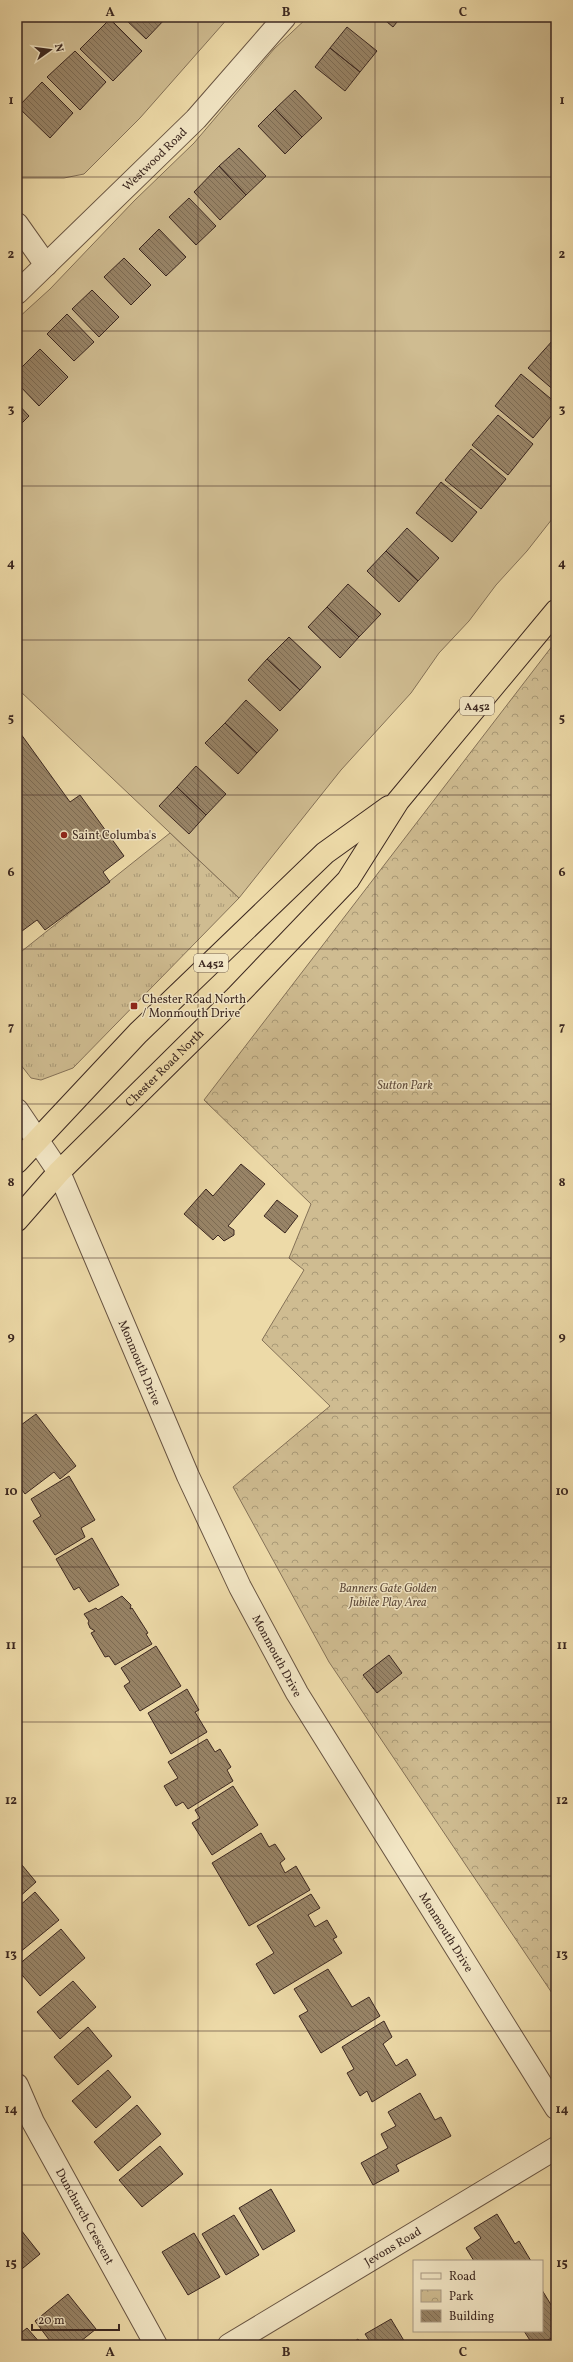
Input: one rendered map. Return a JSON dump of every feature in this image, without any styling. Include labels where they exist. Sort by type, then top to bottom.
[{"type":"highway","name":"Chester Road North","points":[[17,1220],[59,1172],[236,997],[348,880],[398,801],[556,611]]},
{"type":"highway","name":"Chester Road North","points":[[17,1162],[138,1033],[325,853],[398,801]]},
{"type":"street","name":"Westwood Road","points":[[17,294],[196,119],[285,17]]},
{"type":"street","points":[[17,224],[46,265]]},
{"type":"street","name":"Monmouth Drive","points":[[17,1110],[59,1172],[188,1476],[240,1587],[297,1693],[556,2108]]},
{"type":"street","name":"Dunchurch Crescent","points":[[17,2085],[33,2122],[156,2345]]},
{"type":"street","name":"Jevons Road","points":[[229,2345],[556,2148]]},
{"type":"green space","points":[[17,17],[229,17],[140,118],[84,174],[64,178],[21,178],[17,175]]},
{"type":"green space","points":[[308,17],[556,17],[556,514],[527,551],[496,585],[469,621],[439,653],[411,693],[341,770],[239,898],[20,691],[17,694],[17,319],[50,289],[134,201],[194,143],[274,49]]},
{"type":"green space","name":"Sutton Park","points":[[556,641],[556,1999],[329,1662],[233,1487],[330,1406],[262,1340],[304,1270],[289,1258],[311,1204],[204,1100]]},
{"type":"green space","points":[[170,833],[239,898],[73,1068],[41,1080],[31,1078],[17,1060],[17,955]]},
{"type":"building","points":[[123,17],[167,17],[146,39]]},
{"type":"building","points":[[381,17],[401,17],[393,27]]},
{"type":"building","points":[[110,19],[142,51],[113,81],[80,49]]},
{"type":"building","points":[[347,27],[377,51],[360,72],[330,48]]},
{"type":"building","points":[[330,48],[360,72],[345,91],[315,67]]},
{"type":"building","points":[[75,51],[106,82],[80,110],[47,77]]},
{"type":"building","points":[[42,82],[73,113],[50,138],[18,107]]},
{"type":"building","points":[[295,90],[322,118],[302,137],[275,109]]},
{"type":"building","points":[[275,109],[302,137],[285,154],[258,126]]},
{"type":"building","points":[[239,148],[266,176],[246,195],[219,166]]},
{"type":"building","points":[[219,166],[246,195],[220,220],[194,192]]},
{"type":"building","points":[[189,198],[216,226],[196,245],[169,217]]},
{"type":"building","points":[[159,229],[186,257],[166,276],[139,249]]},
{"type":"building","points":[[124,258],[151,285],[131,305],[104,277]]},
{"type":"building","points":[[92,290],[119,317],[99,337],[72,309]]},
{"type":"building","points":[[67,314],[94,342],[74,361],[47,334]]},
{"type":"building","points":[[553,340],[556,343],[556,392],[528,368]]},
{"type":"building","points":[[40,349],[68,377],[39,406],[17,383],[17,372]]},
{"type":"building","points":[[521,374],[556,403],[556,410],[533,438],[495,406]]},
{"type":"building","points":[[17,403],[29,416],[17,428]]},
{"type":"building","points":[[498,415],[533,444],[508,475],[472,445]]},
{"type":"building","points":[[471,449],[506,479],[481,509],[445,480]]},
{"type":"building","points":[[441,482],[477,512],[452,542],[416,513]]},
{"type":"building","points":[[407,528],[439,558],[418,581],[386,551]]},
{"type":"building","points":[[386,551],[418,581],[399,602],[367,571]]},
{"type":"building","points":[[348,584],[381,614],[359,637],[327,607]]},
{"type":"building","points":[[327,607],[359,637],[340,658],[308,627]]},
{"type":"building","points":[[289,637],[321,667],[300,690],[267,659]]},
{"type":"building","points":[[267,659],[300,690],[280,711],[248,680]]},
{"type":"building","points":[[246,700],[278,730],[257,753],[225,723]]},
{"type":"building","points":[[225,723],[257,753],[238,774],[205,743]]},
{"type":"building","name":"Saint Columba's","points":[[18,730],[70,802],[80,795],[124,856],[103,872],[110,882],[45,930],[37,920],[18,934],[17,841],[22,838],[17,831]]},
{"type":"building","points":[[196,766],[226,794],[206,815],[177,787]]},
{"type":"building","points":[[177,787],[206,815],[189,834],[159,806]]},
{"type":"building","points":[[241,1164],[265,1184],[228,1226],[234,1230],[234,1235],[224,1241],[218,1235],[213,1240],[184,1214],[206,1189],[213,1196]]},
{"type":"building","points":[[277,1200],[298,1216],[285,1233],[264,1216]]},
{"type":"building","points":[[36,1414],[76,1466],[60,1479],[54,1472],[25,1494],[17,1483],[17,1428]]},
{"type":"building","points":[[69,1476],[95,1520],[81,1528],[85,1537],[55,1555],[33,1521],[41,1516],[31,1499]]},
{"type":"building","points":[[92,1538],[119,1585],[89,1602],[79,1587],[74,1590],[56,1559]]},
{"type":"building","points":[[122,1596],[131,1605],[130,1609],[132,1608],[148,1633],[146,1634],[152,1644],[115,1665],[109,1656],[105,1657],[91,1633],[95,1631],[90,1628],[88,1623],[89,1621],[84,1614],[96,1608],[98,1610]]},
{"type":"building","points":[[156,1646],[181,1686],[140,1711],[124,1686],[130,1682],[121,1668]]},
{"type":"building","points":[[389,1655],[402,1673],[377,1693],[363,1675]]},
{"type":"building","points":[[187,1689],[199,1710],[195,1712],[207,1732],[171,1754],[148,1713]]},
{"type":"building","points":[[207,1739],[215,1752],[220,1749],[231,1767],[227,1770],[233,1781],[188,1809],[183,1802],[176,1806],[164,1786],[178,1778],[168,1762]]},
{"type":"building","points":[[233,1786],[258,1825],[212,1855],[192,1823],[200,1818],[195,1810]]},
{"type":"building","points":[[261,1833],[269,1847],[275,1844],[285,1859],[280,1863],[285,1873],[296,1866],[310,1890],[249,1926],[212,1863]]},
{"type":"building","points":[[17,1859],[36,1882],[17,1899]]},
{"type":"building","points":[[35,1892],[59,1920],[19,1953],[17,1950],[17,1908]]},
{"type":"building","points":[[311,1894],[320,1908],[308,1915],[315,1927],[327,1920],[337,1937],[333,1939],[342,1953],[274,1994],[256,1964],[274,1953],[257,1926]]},
{"type":"building","points":[[61,1929],[85,1958],[40,1996],[17,1969],[17,1966]]},
{"type":"building","points":[[328,1969],[352,2007],[369,1997],[380,2016],[321,2053],[299,2016],[308,2011],[294,1989]]},
{"type":"building","points":[[73,1981],[96,2007],[60,2039],[37,2012]]},
{"type":"building","points":[[384,2021],[392,2037],[383,2044],[396,2066],[407,2059],[416,2075],[372,2102],[367,2091],[360,2096],[347,2073],[354,2069],[342,2047]]},
{"type":"building","points":[[88,2027],[112,2056],[78,2085],[54,2057]]},
{"type":"building","points":[[108,2070],[131,2097],[96,2128],[72,2101]]},
{"type":"building","points":[[420,2093],[435,2120],[441,2117],[451,2136],[396,2165],[399,2171],[373,2185],[361,2163],[388,2148],[381,2134],[396,2126],[388,2112]]},
{"type":"building","points":[[137,2105],[161,2134],[118,2171],[94,2142]]},
{"type":"building","points":[[160,2146],[183,2174],[142,2207],[119,2180]]},
{"type":"building","points":[[271,2189],[295,2231],[263,2250],[239,2208]]},
{"type":"building","points":[[497,2214],[515,2244],[519,2241],[530,2260],[473,2260],[466,2248],[481,2238],[474,2228]]},
{"type":"building","points":[[234,2215],[259,2255],[226,2275],[202,2234]]},
{"type":"building","points":[[17,2225],[40,2254],[17,2273]]},
{"type":"building","points":[[194,2233],[220,2277],[188,2295],[162,2252]]},
{"type":"building","points":[[543,2292],[556,2313],[556,2335],[540,2345],[533,2345],[525,2332],[543,2332]]},
{"type":"building","points":[[68,2294],[96,2329],[76,2345],[53,2345],[35,2321]]},
{"type":"building","points":[[391,2319],[406,2344],[372,2345],[365,2334]]},
{"type":"building","points":[[27,2328],[42,2345],[17,2345],[17,2336]]},
{"type":"building","points":[[358,2339],[362,2345],[349,2345]]},
{"type":"place","name":"Saint Columba's","points":[[64,835]]},
{"type":"place","name":"Chester Road North / Monmouth Drive","points":[[134,1006]]},
{"type":"park label","name":"Banners Gate Golden Jubilee Play Area","points":[[388,1595]]}]
